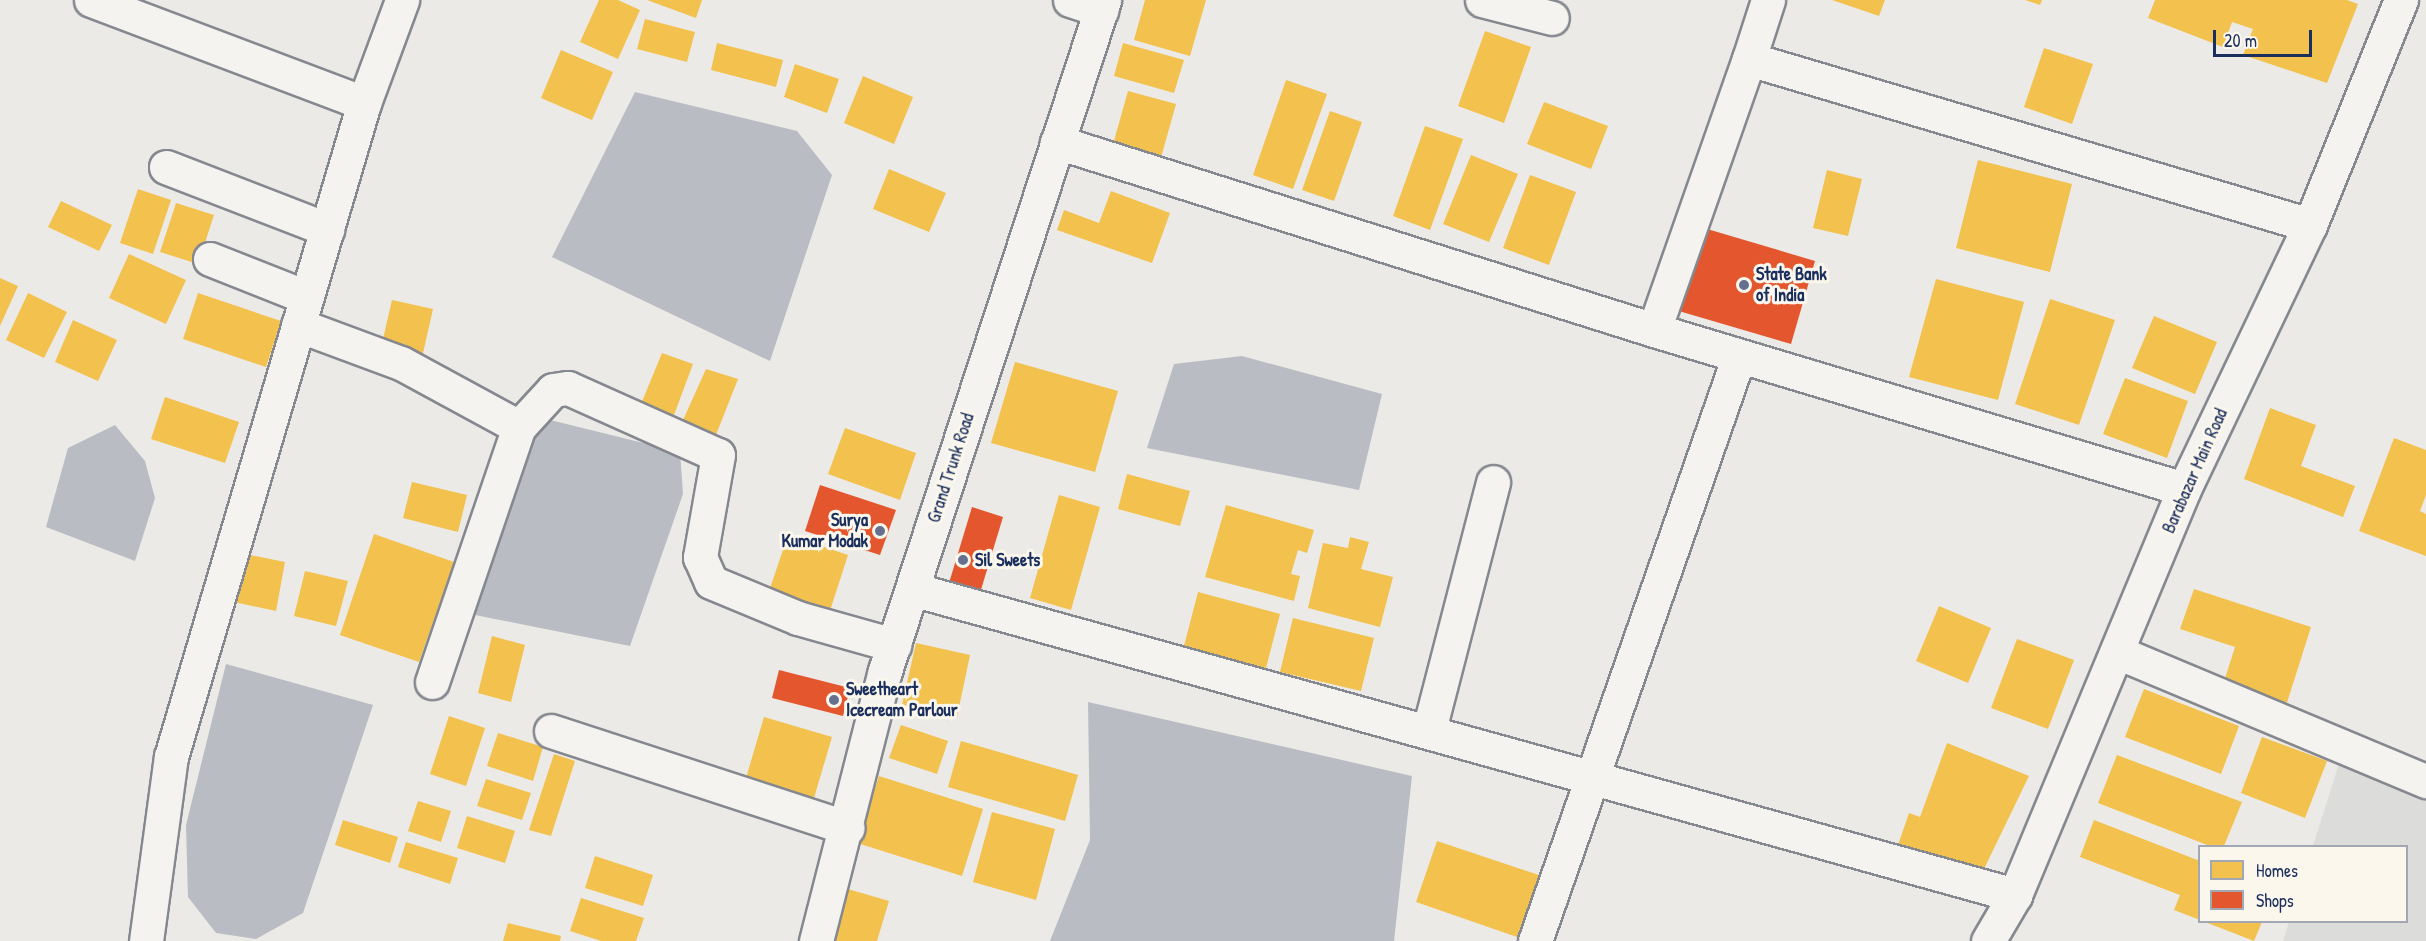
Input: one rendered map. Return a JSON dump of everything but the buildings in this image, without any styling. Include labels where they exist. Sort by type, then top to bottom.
[{"type":"street","points":[[91,0],[364,103]]},
{"type":"street","points":[[146,941],[171,757],[364,103],[402,0]]},
{"type":"street","points":[[1070,0],[1103,5]]},
{"type":"street","points":[[1482,0],[1552,18]]},
{"type":"street","points":[[1654,330],[1768,0]]},
{"type":"street","name":"Barabazar Main Road","points":[[1988,941],[2015,895],[2184,489],[2310,225],[2401,0]]},
{"type":"street","name":"Grand Trunk Road","points":[[816,941],[848,828],[894,645],[1103,5]]},
{"type":"street","points":[[1749,59],[2310,225]]},
{"type":"street","points":[[1057,142],[1738,356],[2184,489]]},
{"type":"street","points":[[166,167],[327,229]]},
{"type":"street","points":[[210,259],[519,427]]},
{"type":"street","points":[[1535,941],[1589,774],[1738,356]]},
{"type":"street","points":[[432,682],[519,427],[553,390],[568,388],[708,446],[718,455],[718,470],[700,557],[711,582],[798,618],[894,645]]},
{"type":"street","points":[[1429,730],[1493,482]]},
{"type":"street","points":[[912,589],[1589,774],[2015,895]]},
{"type":"street","points":[[2117,652],[2426,781]]},
{"type":"street","points":[[550,731],[848,828]]},
{"type":"shaded area","points":[[635,92],[797,131],[832,175],[770,361],[552,257]]},
{"type":"shaded area","points":[[1242,356],[1382,394],[1359,490],[1147,448],[1174,364]]},
{"type":"shaded area","points":[[538,417],[680,452],[683,494],[630,646],[475,615]]},
{"type":"shaded area","points":[[115,425],[145,461],[155,498],[135,561],[46,527],[68,448]]},
{"type":"shaded area","points":[[226,664],[373,705],[303,913],[256,939],[216,933],[188,897],[186,825]]},
{"type":"shaded area","points":[[1088,702],[1412,776],[1394,941],[1050,941],[1090,840]]},
{"type":"shaded area","points":[[2341,757],[2426,786],[2426,941],[2283,941],[2289,923],[2408,923],[2408,845],[2313,845]]},
{"type":"place","name":"State Bank of India","points":[[1744,285]]},
{"type":"place","name":"Surya Kumar Modak","points":[[880,531]]},
{"type":"place","name":"Sil Sweets","points":[[963,560]]},
{"type":"place","name":"Sweetheart Icecream Parlour","points":[[834,700]]}]
